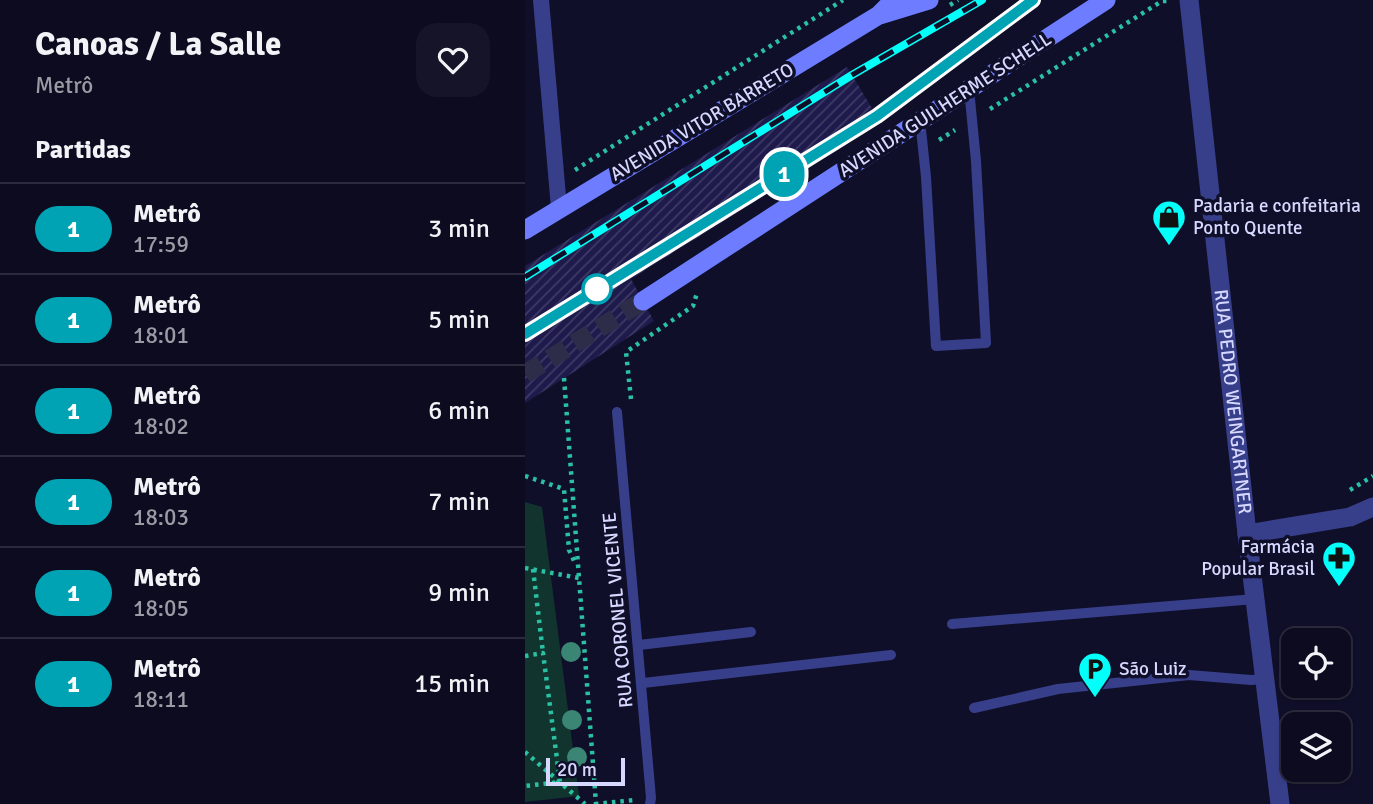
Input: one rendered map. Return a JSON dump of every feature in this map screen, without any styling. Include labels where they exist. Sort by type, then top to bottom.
[{"type":"main road","points":[[879,15],[894,0]]},
{"type":"main road","points":[[879,15],[929,0]]},
{"type":"main road","name":"AVENIDA GUILHERME SCHELL","points":[[643,301],[1106,0]]},
{"type":"main road","name":"AVENIDA VITOR BARRETO","points":[[525,230],[879,15]]},
{"type":"street","points":[[541,0],[559,208]]},
{"type":"street","name":"RUA PEDRO WEINGARTNER","points":[[1182,2],[1280,804]]},
{"type":"street","points":[[1247,534],[1339,519],[1373,507]]},
{"type":"lane","points":[[921,120],[936,346],[986,343],[969,89]]},
{"type":"lane","name":"RUA CORONEL VICENTE","points":[[617,412],[643,683],[650,804]]},
{"type":"lane","points":[[952,624],[1255,599]]},
{"type":"lane","points":[[639,645],[751,632]]},
{"type":"lane","points":[[643,683],[891,655]]},
{"type":"lane","points":[[974,708],[1058,689],[1189,675],[1265,679]]},
{"type":"path","points":[[557,181],[843,0]]},
{"type":"path","points":[[923,149],[1162,1],[1182,2]]},
{"type":"path","points":[[626,352],[693,306],[698,287]]},
{"type":"path","points":[[564,378],[596,804]]},
{"type":"path","points":[[525,476],[564,489],[569,550],[578,568]]},
{"type":"path","points":[[1345,493],[1373,476]]},
{"type":"path","points":[[525,568],[579,578]]},
{"type":"path","points":[[533,569],[560,782]]},
{"type":"path","points":[[525,656],[543,653]]},
{"type":"path","points":[[525,751],[585,804]]},
{"type":"path","points":[[525,786],[560,782]]},
{"type":"green space","points":[[525,502],[542,507],[579,796],[525,802]]},
{"type":"building","points":[[847,67],[881,123],[631,279],[654,321],[525,403],[525,266]]},
{"type":"tunnel","points":[[525,374],[643,301]]},
{"type":"railway","points":[[525,277],[852,75],[982,0]]},
{"type":"railway","points":[[525,334],[877,116],[1033,0]]},
{"type":"metro line","name":"1","points":[[525,334],[877,116],[1033,0]]},
{"type":"place","name":"Padaria e confeitaria Ponto Quente","points":[[1169,247]]},
{"type":"place","name":"Farmácia Popular Brasil","points":[[1339,588]]},
{"type":"place","name":"São Luiz","points":[[1095,699]]}]
